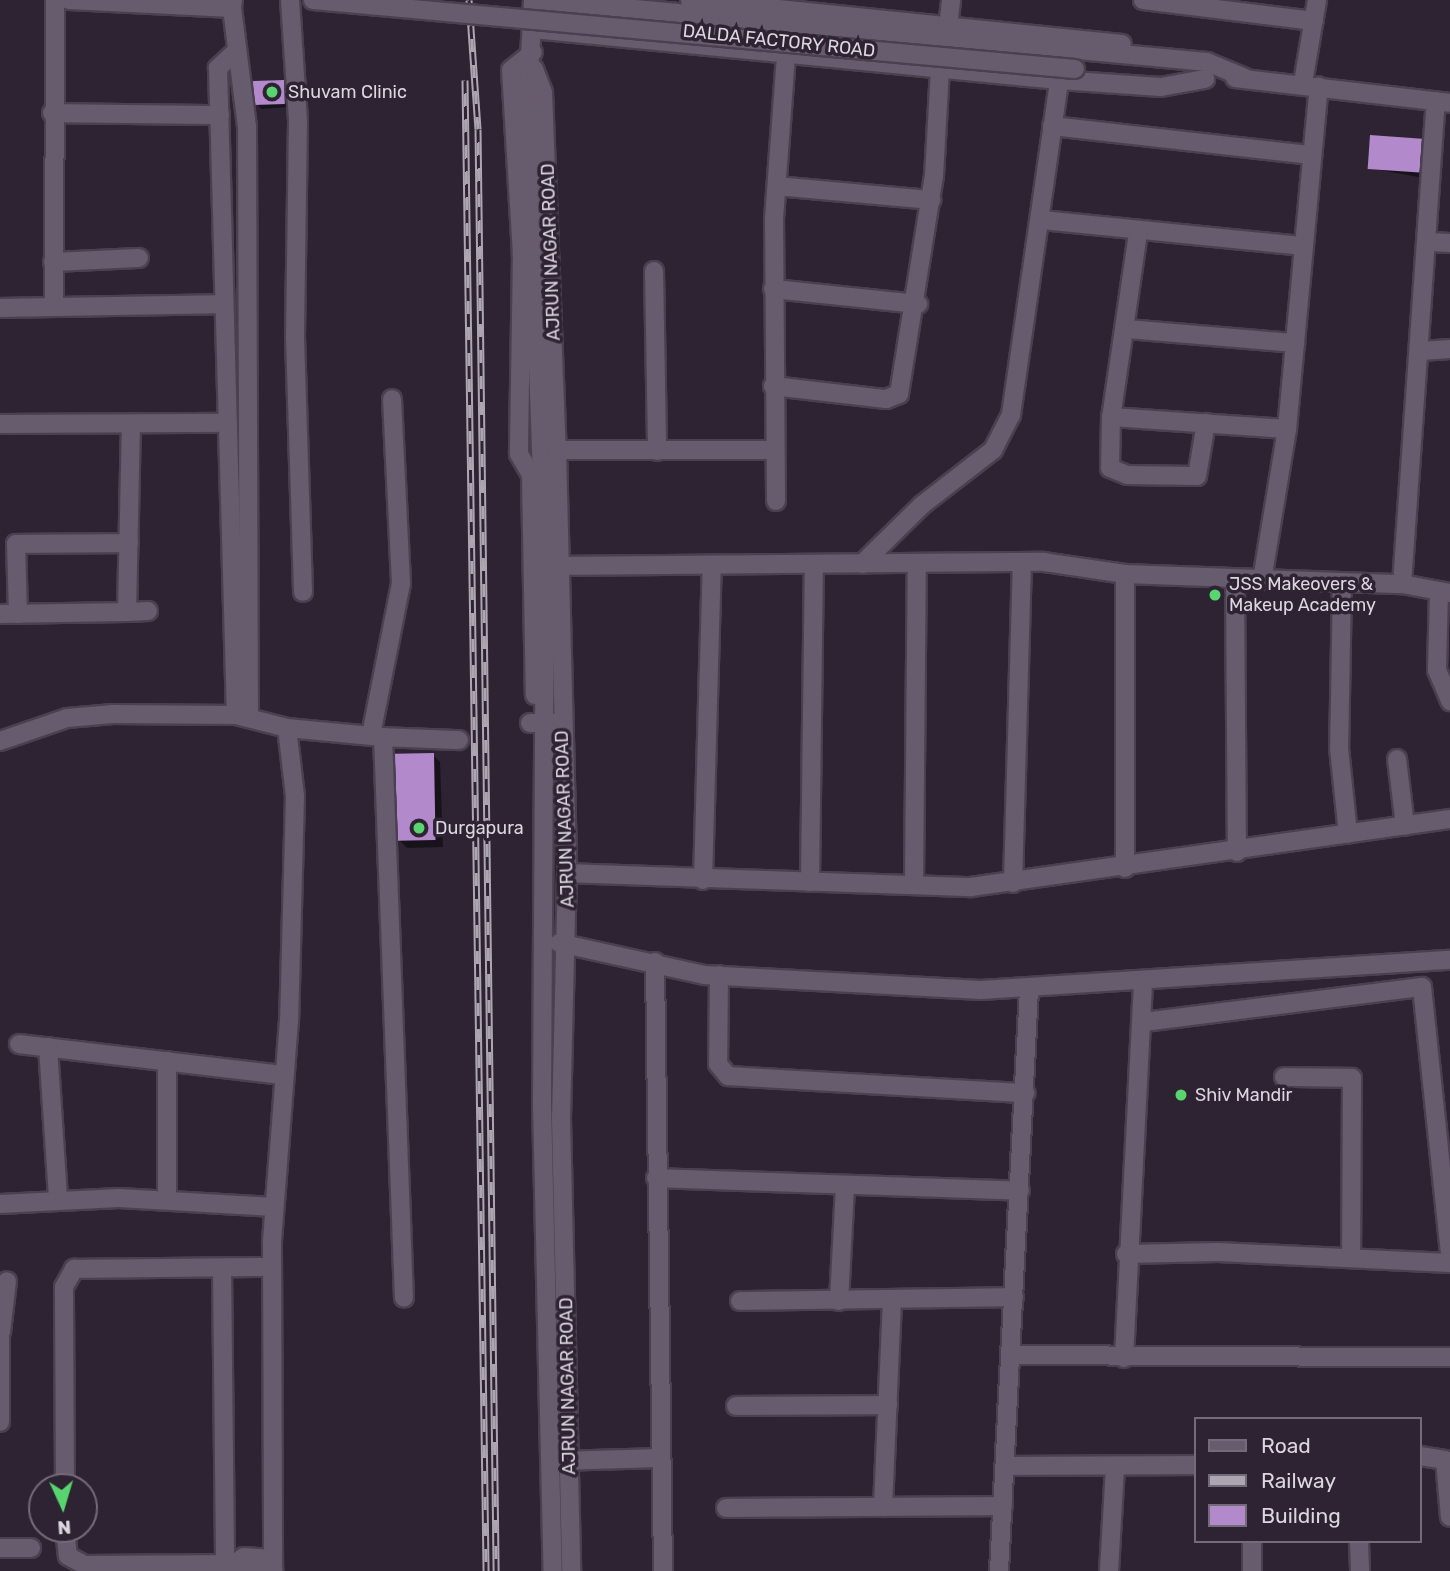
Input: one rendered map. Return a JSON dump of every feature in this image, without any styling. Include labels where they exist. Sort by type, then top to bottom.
[{"type":"street","points":[[54,307],[52,113],[55,0]]},
{"type":"street","points":[[69,0],[232,4],[233,54],[244,69],[247,126],[242,716]]},
{"type":"street","points":[[290,0],[298,121],[295,337],[303,592]]},
{"type":"street","name":"DALDA FACTORY ROAD","points":[[313,0],[1206,71],[1443,102]]},
{"type":"street","name":"DALDA FACTORY ROAD","points":[[535,0],[1075,61]]},
{"type":"street","name":"AJRUN NAGAR ROAD","points":[[535,0],[533,60],[528,94],[562,723],[567,873],[568,944],[561,1118],[571,1571]]},
{"type":"street","points":[[690,0],[1170,49],[1206,71]]},
{"type":"street","points":[[948,26],[951,0]]},
{"type":"street","points":[[1143,0],[1314,21]]},
{"type":"street","points":[[1262,580],[1287,429],[1311,155],[1311,85],[1317,0]]},
{"type":"street","points":[[533,29],[786,55],[1161,87],[1206,71]]},
{"type":"street","points":[[233,54],[218,68],[223,304],[242,716]]},
{"type":"street","points":[[776,501],[773,289],[786,55]]},
{"type":"street","points":[[533,60],[511,70],[522,255],[519,454],[531,475],[533,723],[562,723]]},
{"type":"street","name":"AJRUN NAGAR ROAD","points":[[533,60],[543,92],[557,450],[544,941],[553,1571]]},
{"type":"street","points":[[773,386],[886,399],[899,394],[918,304],[931,200],[940,69]]},
{"type":"street","points":[[862,564],[922,505],[993,450],[1011,415],[1042,220],[1059,80]]},
{"type":"street","points":[[1402,584],[1443,102]]},
{"type":"street","points":[[52,113],[220,115]]},
{"type":"street","points":[[1052,127],[1311,155]]},
{"type":"street","points":[[777,186],[931,200]]},
{"type":"street","points":[[1042,220],[1138,233],[1304,246]]},
{"type":"street","points":[[1138,233],[1111,417],[1109,463],[1113,472],[1127,475],[1200,474],[1206,423]]},
{"type":"street","points":[[1430,242],[1450,243]]},
{"type":"street","points":[[522,255],[538,265]]},
{"type":"street","points":[[53,262],[139,258]]},
{"type":"street","points":[[654,271],[657,451]]},
{"type":"street","points":[[773,289],[918,304]]},
{"type":"street","points":[[0,308],[223,304]]},
{"type":"street","points":[[1126,329],[1295,343]]},
{"type":"street","points":[[1421,351],[1450,349]]},
{"type":"street","points":[[392,399],[401,583],[377,736],[404,1298]]},
{"type":"street","points":[[1111,417],[1287,429]]},
{"type":"street","points":[[0,424],[228,423]]},
{"type":"street","points":[[127,612],[131,425]]},
{"type":"street","points":[[557,450],[775,450]]},
{"type":"street","points":[[128,543],[16,544],[9,614],[148,611]]},
{"type":"street","points":[[553,566],[814,566],[1022,562],[1125,574],[1342,584],[1402,584],[1444,592],[1437,670],[1450,701]]},
{"type":"street","points":[[1013,883],[1022,562]]},
{"type":"street","points":[[914,885],[917,563]]},
{"type":"street","points":[[703,880],[712,566]]},
{"type":"street","points":[[810,882],[814,566]]},
{"type":"street","points":[[1125,574],[1125,869]]},
{"type":"street","points":[[1235,580],[1237,852]]},
{"type":"street","points":[[1342,584],[1339,748],[1348,835]]},
{"type":"street","points":[[0,741],[67,718],[242,716],[287,728],[459,740]]},
{"type":"street","points":[[67,1543],[68,1556],[84,1566],[230,1564],[273,1567],[272,1267],[284,1075],[295,796],[287,728]]},
{"type":"street","points":[[1397,759],[1405,826]]},
{"type":"street","points":[[567,873],[703,880],[914,885],[1013,883],[1125,869],[1450,819]]},
{"type":"street","points":[[544,941],[719,975],[1030,989],[1450,960]]},
{"type":"street","points":[[655,962],[663,1571]]},
{"type":"street","points":[[1366,966],[1370,994]]},
{"type":"street","points":[[719,975],[718,1064],[728,1076],[1026,1093]]},
{"type":"street","points":[[1124,1358],[1126,1254],[1144,1022],[1143,982]]},
{"type":"street","points":[[1144,1022],[1422,987],[1450,1251]]},
{"type":"street","points":[[999,1571],[1030,989]]},
{"type":"street","points":[[19,1044],[284,1075]]},
{"type":"street","points":[[48,1047],[58,1199]]},
{"type":"street","points":[[167,1061],[167,1199]]},
{"type":"street","points":[[1284,1077],[1352,1078],[1350,1258]]},
{"type":"street","points":[[656,1178],[845,1188],[1020,1191]]},
{"type":"street","points":[[839,1301],[845,1188]]},
{"type":"street","points":[[0,1204],[58,1199],[167,1199],[274,1207]]},
{"type":"street","points":[[1126,1254],[1350,1258],[1450,1263]]},
{"type":"street","points":[[65,1473],[67,1277],[86,1268],[272,1267]]},
{"type":"street","points":[[222,1269],[230,1564]]},
{"type":"street","points":[[0,1422],[1,1331],[7,1281]]},
{"type":"street","points":[[740,1301],[1014,1297]]},
{"type":"street","points":[[883,1507],[892,1299]]},
{"type":"street","points":[[1011,1355],[1124,1358],[1215,1353],[1450,1357]]},
{"type":"street","points":[[736,1406],[888,1405]]},
{"type":"street","points":[[1422,1456],[1445,1460],[1450,1517]]},
{"type":"street","points":[[552,1461],[660,1458]]},
{"type":"street","points":[[1005,1466],[1194,1465]]},
{"type":"street","points":[[1109,1571],[1115,1466]]},
{"type":"street","points":[[726,1508],[1003,1506]]},
{"type":"street","points":[[1252,1543],[1252,1571]]},
{"type":"street","points":[[1359,1543],[1360,1571]]},
{"type":"street","points":[[0,1548],[31,1548]]},
{"type":"building","points":[[284,80],[285,104],[254,105],[253,81]]},
{"type":"building","points":[[1370,135],[1422,139],[1420,173],[1368,169]]},
{"type":"building","points":[[434,753],[436,840],[397,841],[395,754]]},
{"type":"railway","points":[[469,0],[478,129],[496,1571]]},
{"type":"railway","points":[[465,80],[486,1571]]},
{"type":"place","name":"Shuvam Clinic","points":[[272,92]]},
{"type":"place","name":"JSS Makeovers & Makeup Academy","points":[[1215,595]]},
{"type":"place","name":"Durgapura","points":[[419,828]]},
{"type":"place","name":"Shiv Mandir","points":[[1181,1095]]}]
